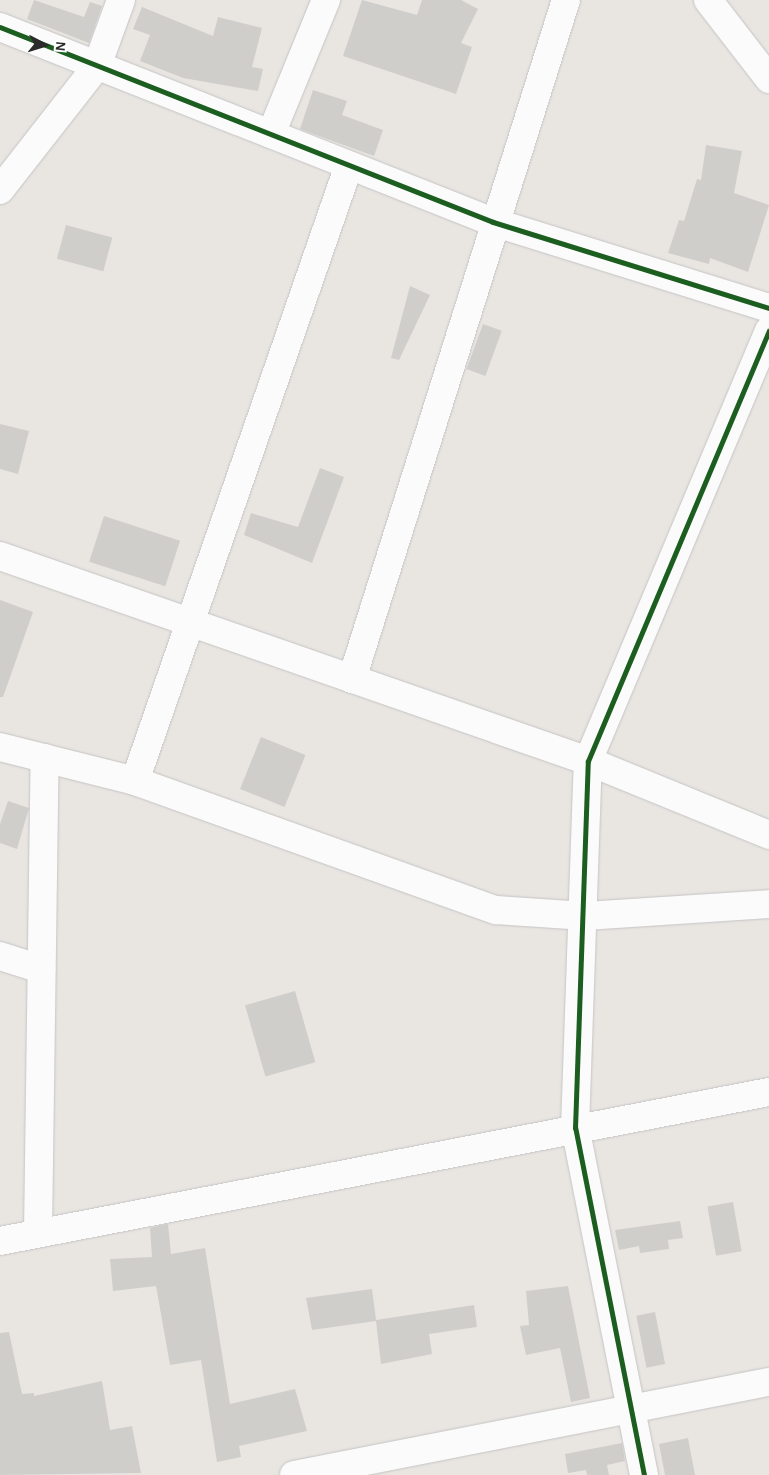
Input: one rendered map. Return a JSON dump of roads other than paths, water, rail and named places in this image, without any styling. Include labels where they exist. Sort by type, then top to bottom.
[{"type":"street","points":[[0,190],[97,66],[121,0]]},
{"type":"street","points":[[271,134],[326,0]]},
{"type":"street","points":[[352,679],[493,222],[566,0]]},
{"type":"street","points":[[708,0],[769,80]]},
{"type":"street","points":[[0,27],[493,222],[769,308]]},
{"type":"street","points":[[135,781],[349,166]]},
{"type":"street","points":[[644,1475],[575,1128],[585,916],[588,761],[769,330]]},
{"type":"street","points":[[0,556],[588,761],[769,835]]},
{"type":"street","points":[[0,747],[135,781],[496,910],[585,916],[769,904]]},
{"type":"street","points":[[38,1233],[45,758]]},
{"type":"street","points":[[0,956],[41,969]]},
{"type":"street","points":[[0,978],[41,969]]},
{"type":"street","points":[[0,1241],[575,1128],[769,1092]]},
{"type":"street","points":[[294,1475],[769,1382]]}]
